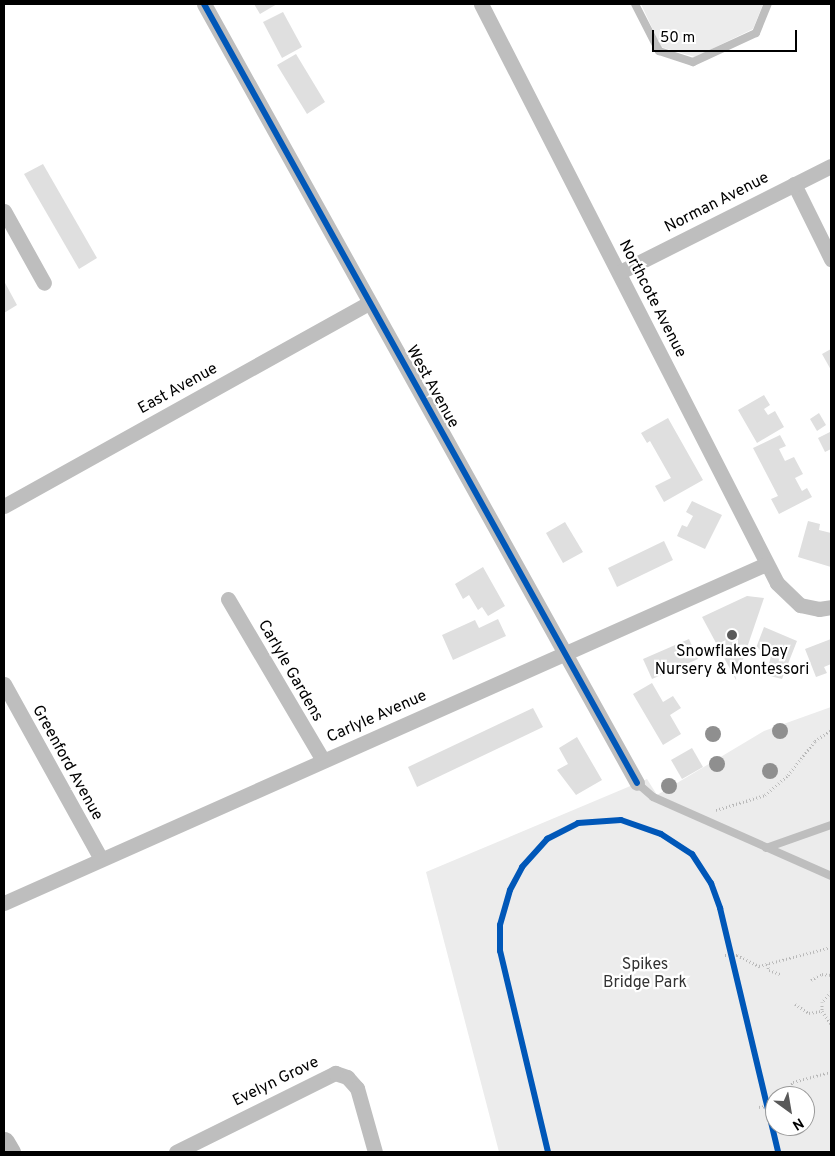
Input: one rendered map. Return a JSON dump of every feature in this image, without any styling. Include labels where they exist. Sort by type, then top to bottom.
[{"type":"street","name":"West Avenue","points":[[204,4],[562,654],[637,784]]},
{"type":"street","name":"Northcote Avenue","points":[[481,4],[620,272],[766,564],[785,593],[800,605],[819,609],[831,607]]},
{"type":"street","name":"Norman Avenue","points":[[620,272],[831,166]]},
{"type":"street","points":[[794,184],[831,259]]},
{"type":"street","points":[[4,211],[44,284]]},
{"type":"street","name":"East Avenue","points":[[4,506],[369,303]]},
{"type":"street","name":"Carlyle Avenue","points":[[4,903],[766,564]]},
{"type":"street","name":"Carlyle Gardens","points":[[228,599],[322,760]]},
{"type":"street","name":"Greenford Avenue","points":[[4,684],[101,859]]},
{"type":"street","name":"Evelyn Grove","points":[[176,1152],[335,1073],[347,1077],[357,1088],[375,1152]]},
{"type":"street","points":[[4,1142],[10,1152]]},
{"type":"lane","points":[[635,4],[659,51],[693,62],[756,32],[768,4]]},
{"type":"lane","points":[[637,784],[654,797],[831,876]]},
{"type":"lane","points":[[766,848],[831,825]]},
{"type":"path","points":[[698,816],[765,795],[788,775],[815,741],[831,730]]},
{"type":"path","points":[[729,945],[728,955],[733,964]]},
{"type":"path","points":[[728,955],[737,955],[759,966],[831,947]]},
{"type":"path","points":[[767,964],[769,970],[780,974]]},
{"type":"path","points":[[811,980],[822,974],[831,975]]},
{"type":"path","points":[[831,992],[822,1002],[822,1011],[831,1024]]},
{"type":"path","points":[[795,1004],[809,1013],[822,1011]]},
{"type":"path","points":[[790,1086],[793,1082],[831,1072]]},
{"type":"path","points":[[764,1097],[763,1107],[765,1110]]},
{"type":"green space","points":[[641,4],[763,4],[753,29],[695,57],[661,47]]},
{"type":"green space","name":"Spikes Bridge Park","points":[[831,707],[831,1152],[499,1152],[426,872],[647,779],[657,795],[764,731]]},
{"type":"building","points":[[254,4],[277,4],[260,14]]},
{"type":"building","points":[[283,12],[302,47],[282,58],[263,22]]},
{"type":"building","points":[[296,54],[325,102],[307,114],[277,65]]},
{"type":"building","points":[[43,164],[97,258],[79,269],[24,174]]},
{"type":"building","points":[[4,281],[17,305],[4,313]]},
{"type":"building","points":[[831,349],[831,370],[822,354]]},
{"type":"building","points":[[764,395],[770,405],[764,409],[768,415],[775,411],[784,427],[757,443],[738,410]]},
{"type":"building","points":[[819,413],[826,425],[817,431],[810,419]]},
{"type":"building","points":[[668,418],[703,480],[664,502],[655,486],[671,478],[650,441],[647,443],[641,433]]},
{"type":"building","points":[[830,432],[831,449],[825,452],[818,438]]},
{"type":"building","points":[[780,435],[786,446],[779,449],[785,461],[794,457],[803,474],[795,478],[802,491],[807,488],[812,497],[779,514],[771,499],[778,496],[753,448]]},
{"type":"building","points":[[692,501],[722,515],[705,549],[677,536],[682,525],[687,527],[693,516],[686,512]]},
{"type":"building","points":[[808,521],[820,524],[819,530],[831,533],[831,567],[798,557]]},
{"type":"building","points":[[565,522],[583,552],[563,563],[546,533]]},
{"type":"building","points":[[664,541],[673,560],[617,587],[608,568]]},
{"type":"building","points":[[483,567],[505,606],[488,616],[482,607],[478,610],[469,595],[463,599],[455,584]]},
{"type":"building","name":"Snowflakes Day Nursery & Montessori","points":[[747,596],[764,598],[736,680],[702,617]]},
{"type":"building","points":[[498,619],[506,636],[453,660],[442,635],[475,620],[479,628]]},
{"type":"building","points":[[764,627],[797,641],[782,679],[766,675],[771,656],[784,660],[756,648]]},
{"type":"building","points":[[689,639],[698,659],[652,679],[643,659]]},
{"type":"building","points":[[831,639],[831,664],[824,667],[827,673],[816,677],[805,649]]},
{"type":"building","points":[[652,683],[663,702],[673,696],[681,708],[670,715],[681,734],[663,745],[633,694]]},
{"type":"building","points":[[533,708],[543,727],[417,787],[408,767]]},
{"type":"building","points":[[577,737],[602,780],[576,795],[557,770],[568,764],[559,748]]},
{"type":"building","points":[[692,748],[703,767],[682,779],[671,760]]},
{"type":"cycle path","points":[[204,4],[637,783]]},
{"type":"cycle path","points":[[548,1152],[500,951],[500,925],[510,890],[522,867],[547,839],[578,823],[621,820],[661,834],[692,854],[711,883],[720,908],[778,1152]]},
{"type":"place","name":"Snowflakes Day Nursery & Montessori","points":[[732,635]]}]
